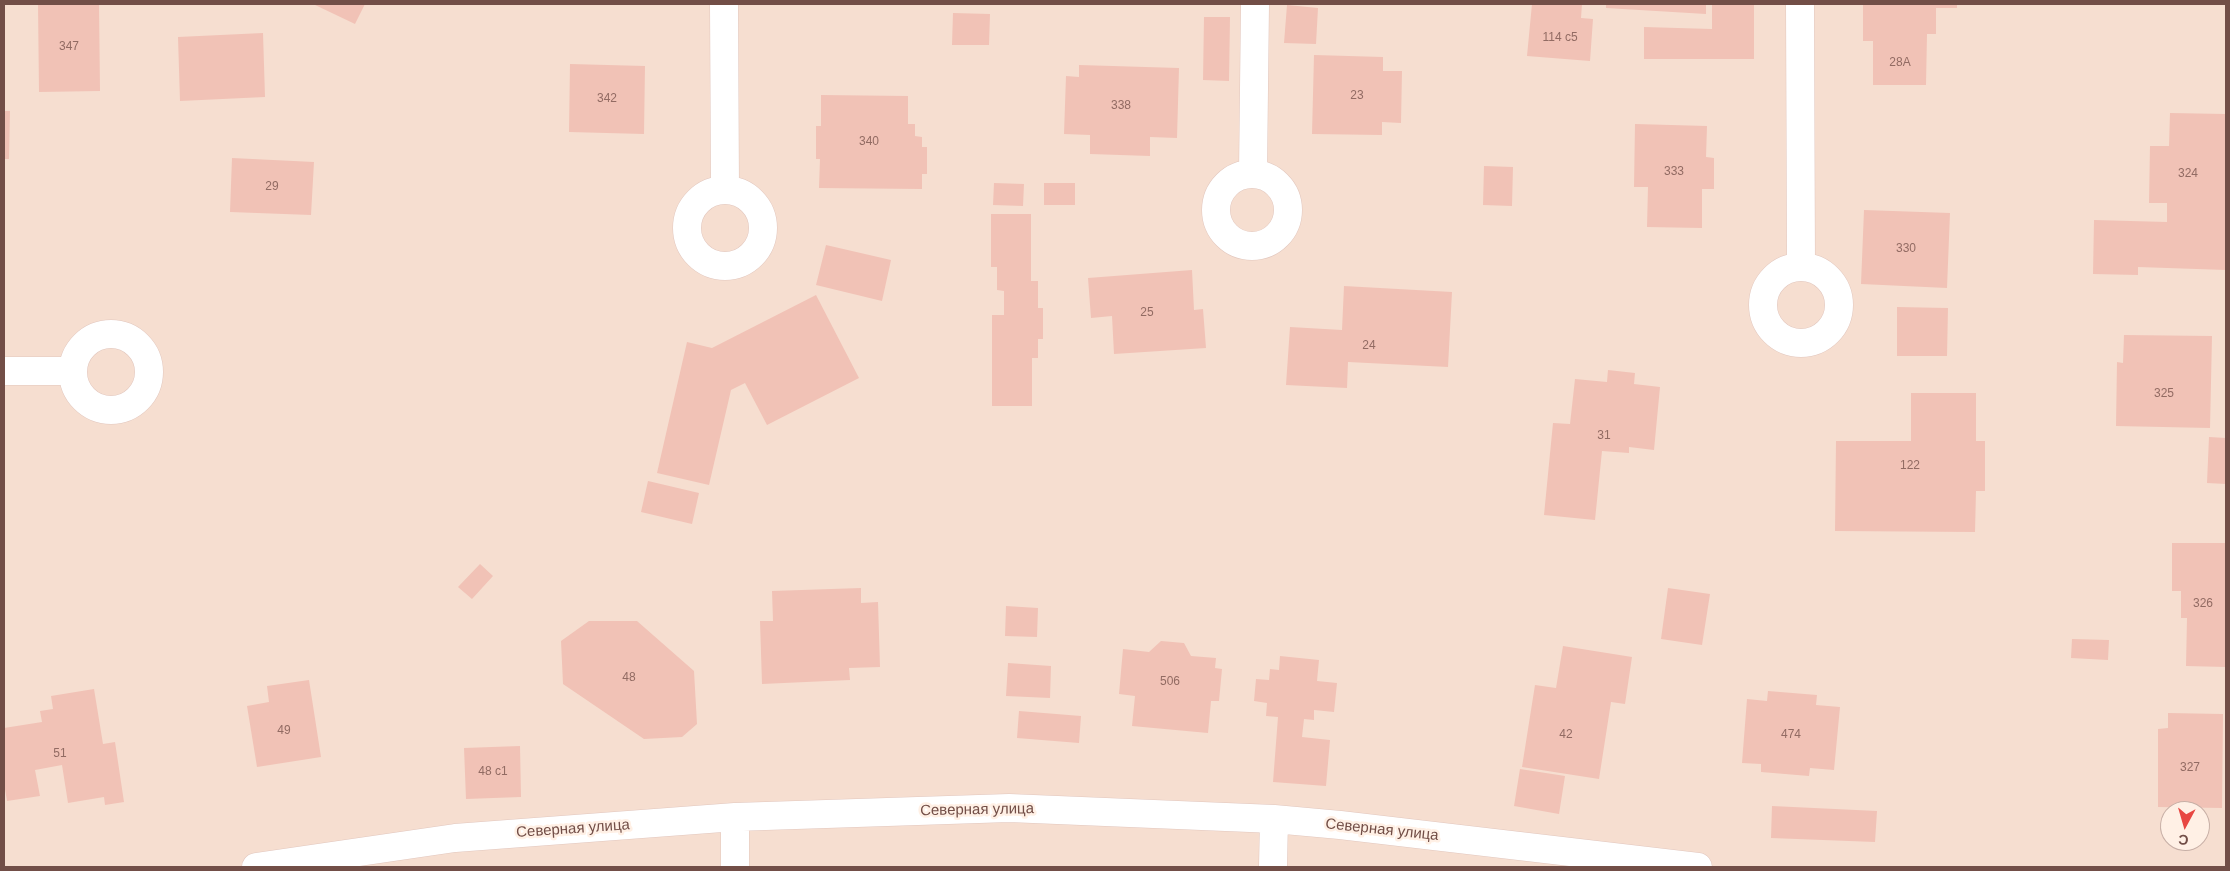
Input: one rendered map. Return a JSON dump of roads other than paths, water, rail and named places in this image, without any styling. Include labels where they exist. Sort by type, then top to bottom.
[{"type":"street","points":[[724,4],[725,190]]},
{"type":"street","points":[[1253,173],[1255,4]]},
{"type":"street","points":[[1800,4],[1802,267]]},
{"type":"street","points":[[4,371],[74,371]]},
{"type":"street","name":"Северная улица","points":[[256,867],[455,838],[735,817],[1009,808],[1274,819],[1698,867]]},
{"type":"street","points":[[735,817],[735,867]]},
{"type":"street","points":[[1274,819],[1274,867]]}]
